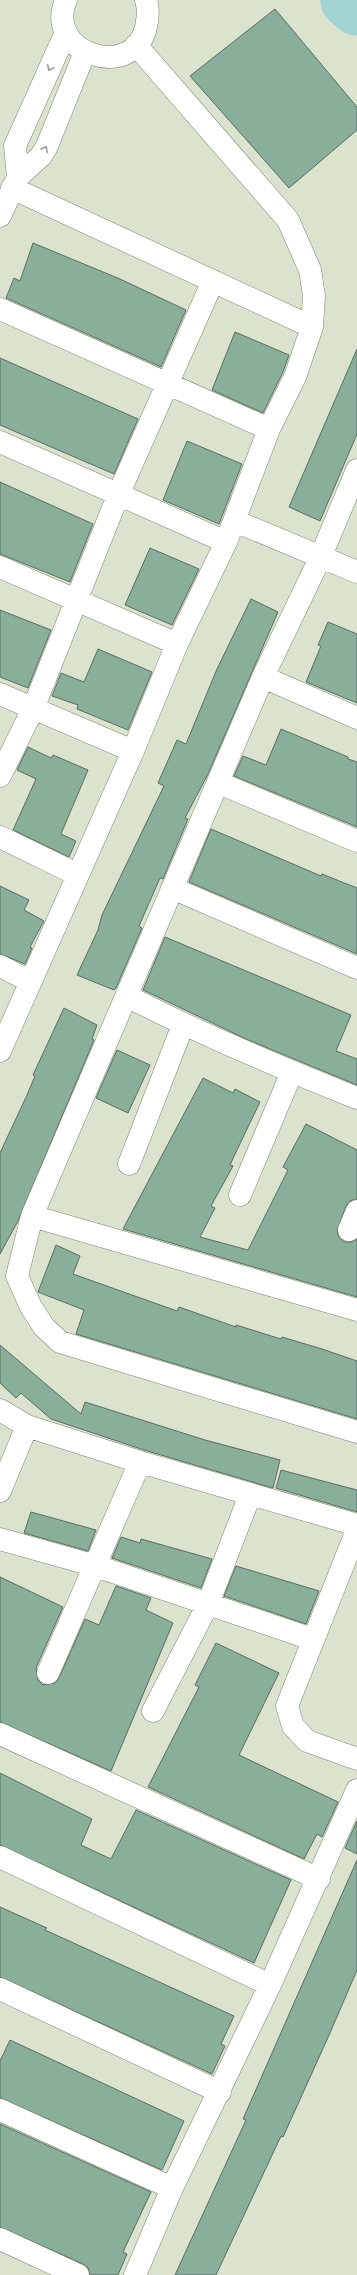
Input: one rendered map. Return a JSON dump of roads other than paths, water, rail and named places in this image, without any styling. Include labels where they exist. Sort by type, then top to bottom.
[{"type":"street","points":[[66,0],[63,18],[66,32],[74,44],[85,52],[98,57],[112,57],[126,53],[136,45],[145,32],[148,18],[146,0]]},
{"type":"street","points":[[15,183],[15,146],[66,32]]},
{"type":"street","points":[[0,1051],[134,751],[177,644],[226,542],[269,429],[295,377],[312,327],[314,296],[310,270],[288,220],[136,45]]},
{"type":"street","points":[[0,216],[15,183],[41,156],[47,146],[85,52]]},
{"type":"street","points":[[15,183],[213,281],[312,327]]},
{"type":"street","points":[[0,776],[33,709],[77,602],[119,493],[213,281]]},
{"type":"street","points":[[0,309],[269,429]]},
{"type":"street","points":[[0,442],[119,493],[226,542]]},
{"type":"street","points":[[357,470],[322,556],[263,677],[219,783],[172,888],[32,1216],[16,1276],[31,1307],[44,1328],[60,1342],[357,1432]]},
{"type":"street","points":[[235,521],[322,556],[357,572]]},
{"type":"street","points":[[0,567],[77,602],[177,644]]},
{"type":"street","points":[[263,677],[357,718]]},
{"type":"street","points":[[0,694],[134,751]]},
{"type":"street","points":[[219,783],[357,841]]},
{"type":"street","points":[[0,837],[78,875]]},
{"type":"street","points":[[172,888],[357,968]]},
{"type":"street","points":[[0,966],[30,981]]},
{"type":"street","points":[[127,996],[183,1025],[357,1098]]},
{"type":"street","points":[[129,1164],[183,1025]]},
{"type":"street","points":[[240,1195],[292,1072]]},
{"type":"street","points":[[32,1216],[357,1310]]},
{"type":"street","points":[[0,1410],[27,1426],[140,1462],[357,1525]]},
{"type":"street","points":[[0,1492],[27,1426]]},
{"type":"street","points":[[48,1673],[96,1566],[140,1462]]},
{"type":"street","points":[[153,1711],[208,1604],[250,1495]]},
{"type":"street","points":[[357,1530],[312,1639],[287,1706],[293,1726],[307,1741],[357,1759]]},
{"type":"street","points":[[0,1539],[96,1566],[312,1639]]},
{"type":"street","points":[[0,1734],[319,1879]]},
{"type":"street","points":[[135,2275],[172,2188],[220,2092],[270,1985],[319,1879],[357,1790]]},
{"type":"street","points":[[0,1857],[270,1985]]},
{"type":"street","points":[[0,1989],[220,2092]]},
{"type":"street","points":[[0,2110],[172,2188]]},
{"type":"street","points":[[0,2238],[78,2275]]},
{"type":"waterway","points":[[349,0],[357,7]]}]
